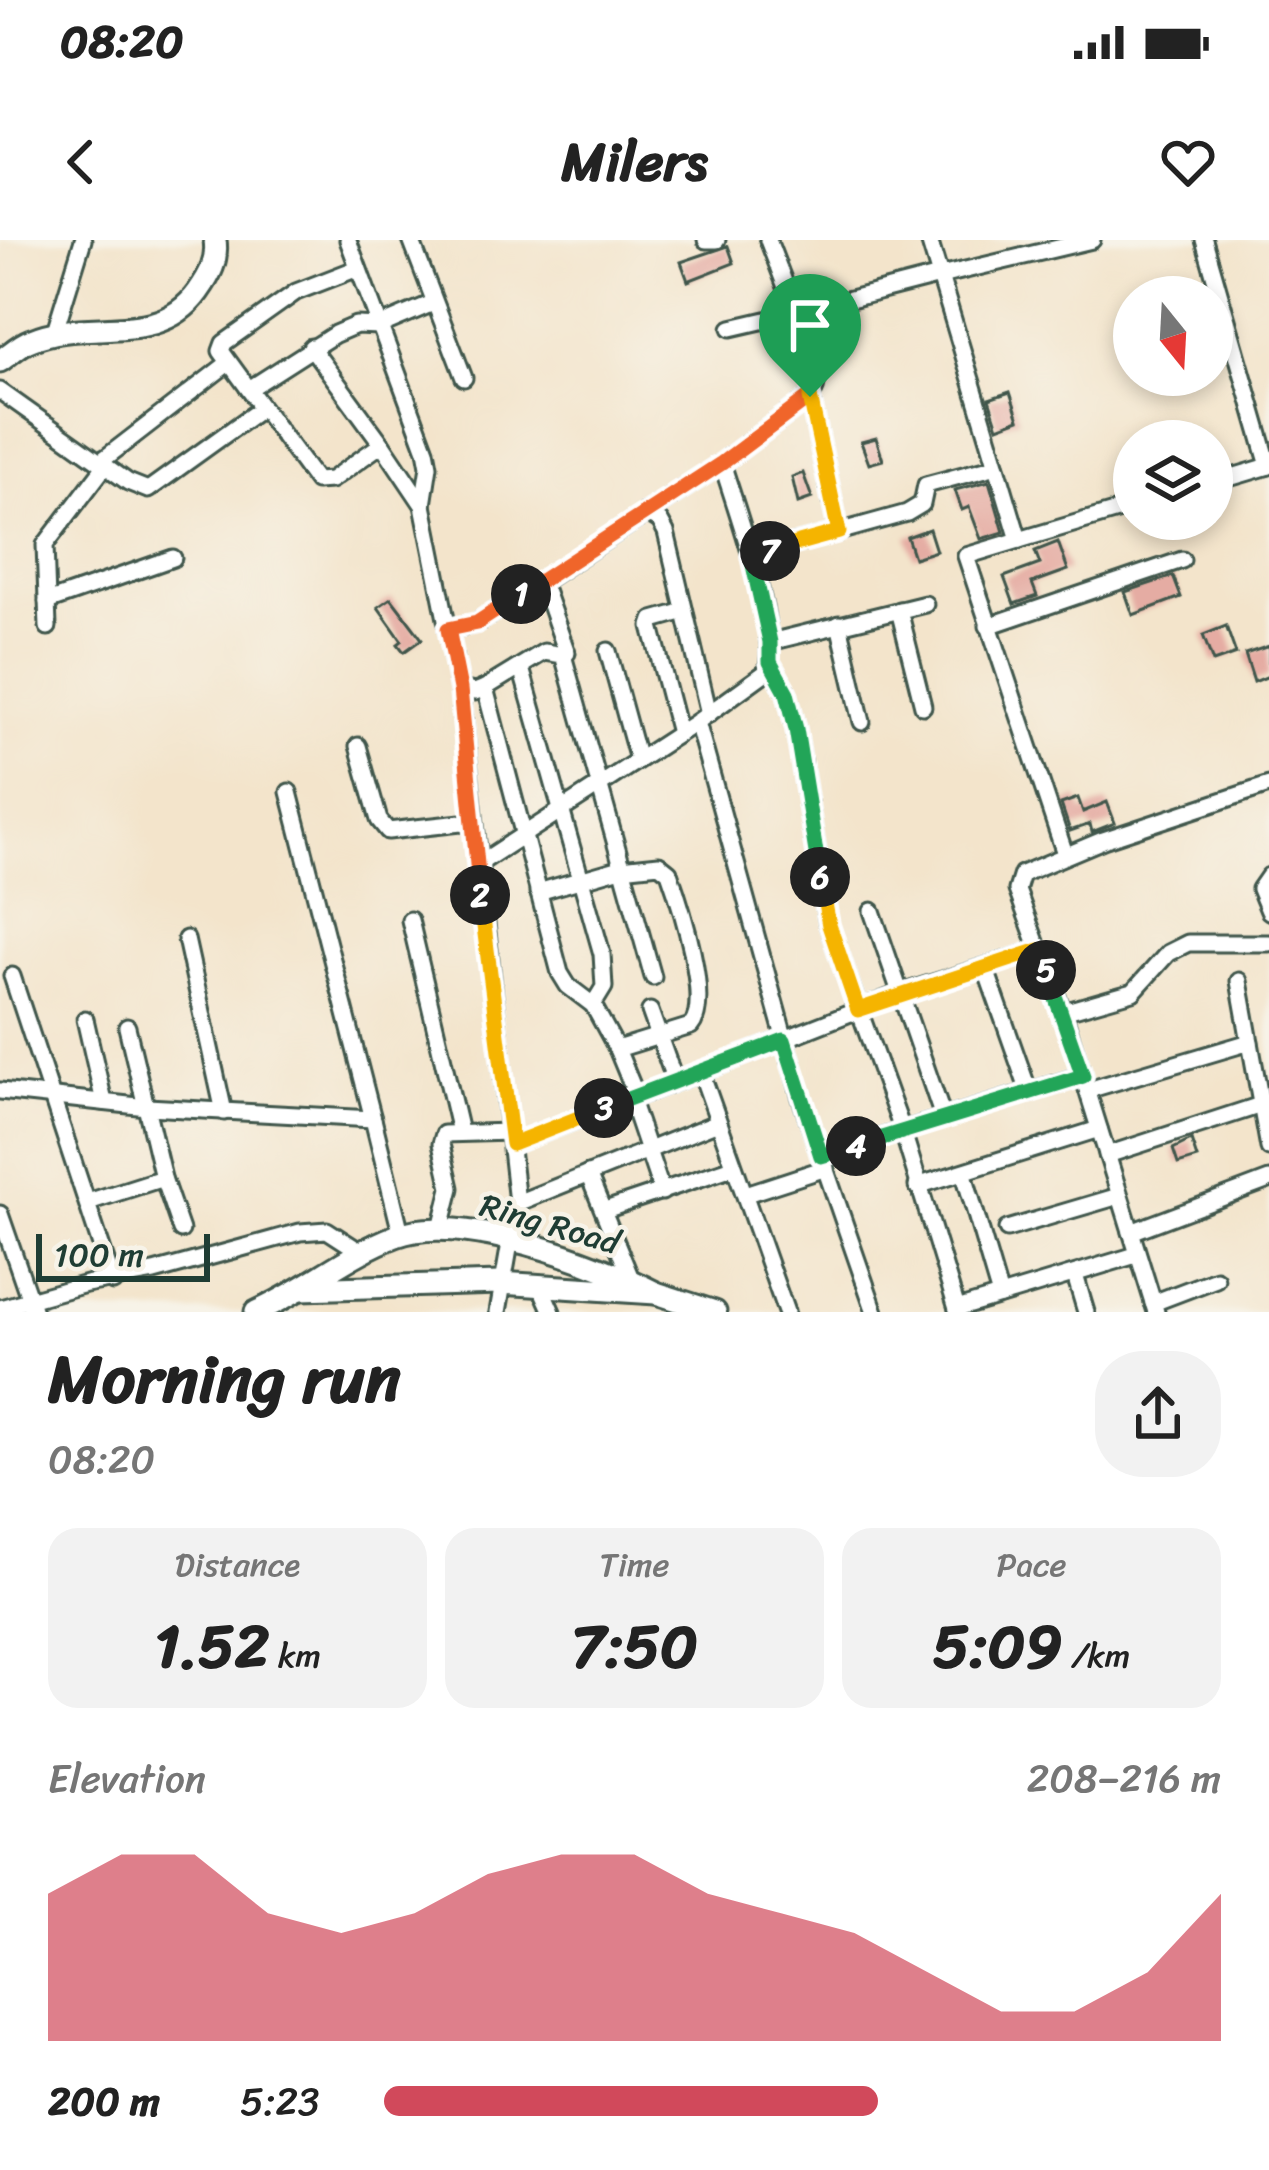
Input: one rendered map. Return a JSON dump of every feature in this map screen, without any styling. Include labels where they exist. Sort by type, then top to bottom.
[{"type":"main road","points":[[2,356],[29,340],[54,334],[148,326],[170,317],[190,303],[212,272],[215,240]]},
{"type":"main road","name":"Ring Road","points":[[256,1312],[401,1233],[441,1228],[545,1249],[715,1312]]},
{"type":"main road","name":"Ring Road","points":[[294,1289],[500,1283],[656,1293]]},
{"type":"street","points":[[54,334],[83,240]]},
{"type":"street","points":[[348,240],[429,466],[423,505],[460,689],[517,1203],[498,1312]]},
{"type":"street","points":[[411,240],[464,378]]},
{"type":"street","points":[[706,240],[717,240]]},
{"type":"street","points":[[448,629],[477,623],[542,582],[722,463],[817,389],[818,370],[768,240]]},
{"type":"street","points":[[929,240],[1019,541]]},
{"type":"street","points":[[730,328],[1051,245],[1092,240]]},
{"type":"street","points":[[1204,240],[1269,466],[1233,477]]},
{"type":"street","points":[[358,268],[296,292],[224,343],[220,351],[311,477],[321,483],[382,444]]},
{"type":"street","points":[[249,389],[311,347],[356,325],[379,326],[434,303]]},
{"type":"street","points":[[311,347],[423,505]]},
{"type":"street","points":[[48,627],[45,544],[103,464],[227,364]]},
{"type":"street","points":[[0,391],[148,490],[262,408]]},
{"type":"street","points":[[810,397],[839,532]]},
{"type":"street","points":[[477,865],[766,672],[770,642],[751,556],[722,463]]},
{"type":"street","points":[[751,556],[908,513],[922,504],[923,490],[933,481],[997,466]]},
{"type":"street","points":[[646,512],[666,532],[703,718],[784,1040],[875,1312]]},
{"type":"street","points":[[1065,854],[966,556],[1113,512]]},
{"type":"street","points":[[47,602],[173,558]]},
{"type":"street","points":[[988,626],[1182,560]]},
{"type":"street","points":[[542,582],[567,653]]},
{"type":"street","points":[[770,642],[926,604]]},
{"type":"street","points":[[899,610],[922,706]]},
{"type":"street","points":[[679,733],[651,626],[653,620],[685,611]]},
{"type":"street","points":[[838,624],[862,722]]},
{"type":"street","points":[[608,651],[638,760]]},
{"type":"street","points":[[460,689],[485,688],[544,652],[563,655],[652,977]]},
{"type":"street","points":[[770,662],[787,693],[829,925],[903,1132],[957,1311],[1136,1256]]},
{"type":"street","points":[[521,668],[605,974],[604,987],[593,1005]]},
{"type":"street","points":[[485,688],[563,980],[593,1005],[617,1049],[662,1192]]},
{"type":"street","points":[[358,746],[379,820],[388,831],[474,825]]},
{"type":"street","points":[[1216,1279],[1154,1307],[1018,881],[1036,866],[1065,854],[1269,785]]},
{"type":"street","points":[[289,792],[401,1233]]},
{"type":"street","points":[[538,892],[621,868],[652,864],[666,868],[695,971],[700,1004],[697,1020],[617,1049]]},
{"type":"street","points":[[1269,876],[1260,889],[1269,911]]},
{"type":"street","points":[[872,911],[943,1117]]},
{"type":"street","points":[[410,920],[460,1132]]},
{"type":"street","points":[[186,939],[224,1112]]},
{"type":"street","points":[[1063,1012],[1133,992],[1168,953],[1188,943],[1269,943]]},
{"type":"street","points":[[441,1228],[451,1188],[441,1138],[448,1132],[511,1138],[675,1082],[901,993],[1039,950]]},
{"type":"street","points":[[985,967],[1029,1092]]},
{"type":"street","points":[[12,976],[113,1282]]},
{"type":"street","points":[[1239,981],[1269,1148]]},
{"type":"street","points":[[650,1010],[675,1082]]},
{"type":"street","points":[[85,1019],[104,1102]]},
{"type":"street","points":[[127,1027],[163,1178],[182,1230]]},
{"type":"street","points":[[746,1194],[943,1117],[1029,1092],[1086,1083],[1250,1042]]},
{"type":"street","points":[[701,1072],[786,1312]]},
{"type":"street","points":[[0,1091],[147,1107],[373,1119]]},
{"type":"street","points":[[1107,1156],[1261,1105]]},
{"type":"street","points":[[517,1203],[718,1122]]},
{"type":"street","points":[[917,1186],[1099,1130]]},
{"type":"street","points":[[605,1210],[733,1167]]},
{"type":"street","points":[[588,1174],[632,1281]]},
{"type":"street","points":[[964,1174],[1000,1296]]},
{"type":"street","points":[[88,1202],[163,1178]]},
{"type":"street","points":[[1131,1232],[1269,1180]]},
{"type":"street","points":[[1007,1229],[1120,1196]]},
{"type":"street","points":[[0,1214],[32,1306]]},
{"type":"street","points":[[0,1309],[32,1306],[86,1284],[113,1282],[300,1232],[326,1230],[361,1252]]},
{"type":"street","points":[[1075,1275],[1086,1312]]},
{"type":"street","points":[[540,1286],[552,1312]]},
{"type":"building","points":[[728,246],[734,263],[688,281],[681,262]]},
{"type":"building","points":[[1010,392],[1019,419],[998,427],[989,399]]},
{"type":"building","points":[[876,438],[883,460],[869,464],[861,442]]},
{"type":"building","points":[[803,473],[812,498],[798,503],[792,477]]},
{"type":"building","points":[[989,481],[1004,532],[981,539],[969,507],[962,510],[955,490]]},
{"type":"building","points":[[929,529],[936,551],[914,558],[907,537]]},
{"type":"building","points":[[1058,542],[1068,570],[1032,583],[1037,596],[1014,604],[1004,577],[1040,564],[1035,551]]},
{"type":"building","points":[[1173,576],[1181,597],[1133,615],[1125,592]]},
{"type":"building","points":[[391,598],[422,639],[404,652],[398,644],[402,641],[378,607]]},
{"type":"building","points":[[1226,626],[1236,654],[1213,662],[1203,635]]},
{"type":"building","points":[[1269,646],[1269,676],[1254,682],[1245,654]]},
{"type":"building","points":[[1078,798],[1083,812],[1107,802],[1115,823],[1092,832],[1090,824],[1070,831],[1061,804]]},
{"type":"building","points":[[1191,1140],[1197,1158],[1178,1164],[1173,1149]]},
{"type":"route","points":[[810,397],[839,532],[751,556],[772,652],[770,662],[787,693],[796,729],[829,925],[858,1010],[1039,950],[1083,1076],[821,1156],[784,1040],[512,1144],[494,1019],[460,689],[448,629],[477,623],[542,582],[722,463],[810,397]]}]
